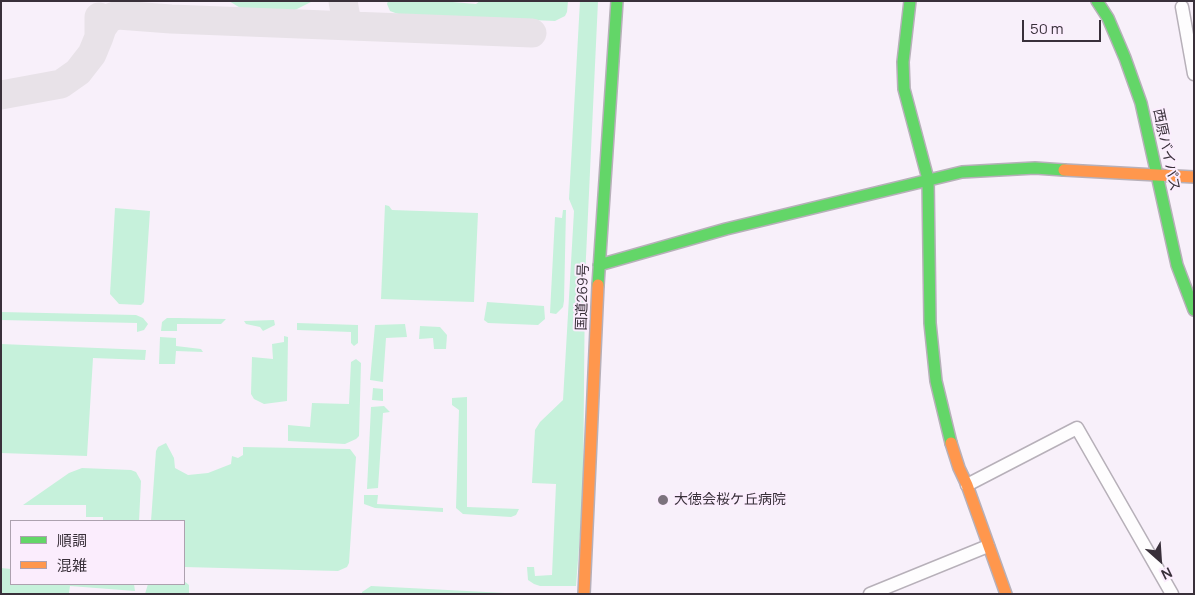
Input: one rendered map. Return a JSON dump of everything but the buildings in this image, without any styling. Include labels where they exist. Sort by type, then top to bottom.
[{"type":"main road","name":"国道269号","points":[[584,594],[599,265],[617,1]]},
{"type":"main road","points":[[910,1],[903,62],[904,89],[928,179],[930,323],[936,381],[946,426],[959,468],[967,485],[1006,594]]},
{"type":"main road","name":"西原バイパス","points":[[1097,1],[1108,18],[1125,58],[1141,104],[1177,265],[1194,310]]},
{"type":"main road","points":[[599,265],[726,229],[962,172],[1035,168],[1194,177]]},
{"type":"street","points":[[1182,7],[1194,74]]},
{"type":"street","points":[[967,485],[1077,428],[1172,594]]},
{"type":"street","points":[[870,594],[988,546]]},
{"type":"green space","points":[[229,1],[313,1],[291,12],[242,9]]},
{"type":"green space","points":[[388,1],[441,1],[476,4],[480,1],[568,1],[565,16],[555,21],[398,14],[390,11],[387,4]]},
{"type":"green space","points":[[580,1],[598,1],[585,278],[583,495],[576,586],[540,586],[528,580],[527,567],[534,567],[535,576],[552,575],[556,484],[532,483],[535,430],[540,422],[563,400],[574,211],[569,199]]},
{"type":"green space","points":[[385,205],[389,206],[392,210],[478,213],[474,302],[381,299]]},
{"type":"green space","points":[[115,208],[150,211],[144,302],[141,305],[119,304],[110,294]]},
{"type":"green space","points":[[563,210],[566,210],[564,301],[563,307],[556,314],[550,313],[555,217],[562,218]]},
{"type":"green space","points":[[487,302],[544,306],[545,319],[538,325],[488,323],[484,320]]},
{"type":"green space","points":[[1,312],[136,315],[143,318],[148,324],[144,330],[137,332],[137,323],[1,320]]},
{"type":"green space","points":[[167,318],[226,319],[221,324],[177,324],[177,331],[161,331],[162,322]]},
{"type":"green space","points":[[274,320],[275,325],[263,331],[260,327],[246,324],[244,321]]},
{"type":"green space","points":[[297,323],[358,325],[358,343],[354,346],[351,343],[351,332],[297,330]]},
{"type":"green space","points":[[405,324],[407,337],[386,338],[383,382],[370,380],[375,325]]},
{"type":"green space","points":[[420,326],[440,327],[447,335],[446,349],[434,349],[433,338],[419,339]]},
{"type":"green space","points":[[284,336],[288,337],[287,401],[264,404],[254,399],[251,394],[252,357],[273,359],[272,344],[284,342]]},
{"type":"green space","points":[[160,337],[176,338],[176,346],[201,349],[203,352],[176,351],[175,364],[159,364]]},
{"type":"green space","points":[[1,344],[146,350],[145,360],[93,358],[87,456],[1,453]]},
{"type":"green space","points":[[356,359],[361,363],[359,436],[345,444],[288,441],[288,425],[310,427],[312,403],[349,404],[351,362]]},
{"type":"green space","points":[[373,388],[383,389],[383,401],[372,400]]},
{"type":"green space","points":[[467,397],[467,507],[519,509],[516,515],[511,517],[463,514],[456,508],[459,410],[452,405],[452,398]]},
{"type":"green space","points":[[384,406],[390,412],[383,413],[378,488],[367,489],[371,407]]},
{"type":"green space","points":[[166,443],[174,458],[175,468],[188,475],[208,473],[231,464],[232,456],[238,458],[243,455],[243,447],[350,449],[356,457],[349,563],[347,567],[338,571],[185,567],[185,520],[151,520],[156,451],[158,447]]},
{"type":"green space","points":[[82,468],[131,470],[136,472],[141,481],[139,520],[103,520],[103,517],[86,517],[86,505],[23,505],[69,473]]},
{"type":"green space","points":[[364,495],[378,495],[377,504],[443,508],[443,512],[375,508],[364,504]]},
{"type":"green space","points":[[1,568],[10,569],[10,585],[134,585],[135,591],[70,586],[69,593],[1,594]]},
{"type":"green space","points":[[185,582],[189,585],[189,594],[145,594],[148,585],[185,585]]},
{"type":"green space","points":[[371,586],[505,593],[510,594],[362,594]]},
{"type":"taxiway","points":[[343,1],[348,22],[356,26]]},
{"type":"taxiway","points":[[99,37],[102,28],[109,18],[118,15],[171,19],[532,33]]},
{"type":"taxiway","points":[[1,95],[61,84],[78,72],[92,54],[99,37],[99,17]]},
{"type":"traffic: fast","points":[[598,285],[617,1]]},
{"type":"traffic: fast","points":[[910,1],[903,62],[904,89],[928,179],[930,323],[936,381],[951,443]]},
{"type":"traffic: fast","points":[[1097,1],[1108,18],[1141,103],[1177,265],[1194,310]]},
{"type":"traffic: fast","points":[[599,265],[726,229],[962,172],[1035,168],[1064,170]]},
{"type":"traffic: slow","points":[[1064,170],[1194,177]]},
{"type":"traffic: slow","points":[[584,594],[598,285]]},
{"type":"traffic: slow","points":[[951,443],[1006,594]]},
{"type":"place","name":"大徳会桜ケ丘病院","points":[[663,500]]}]
